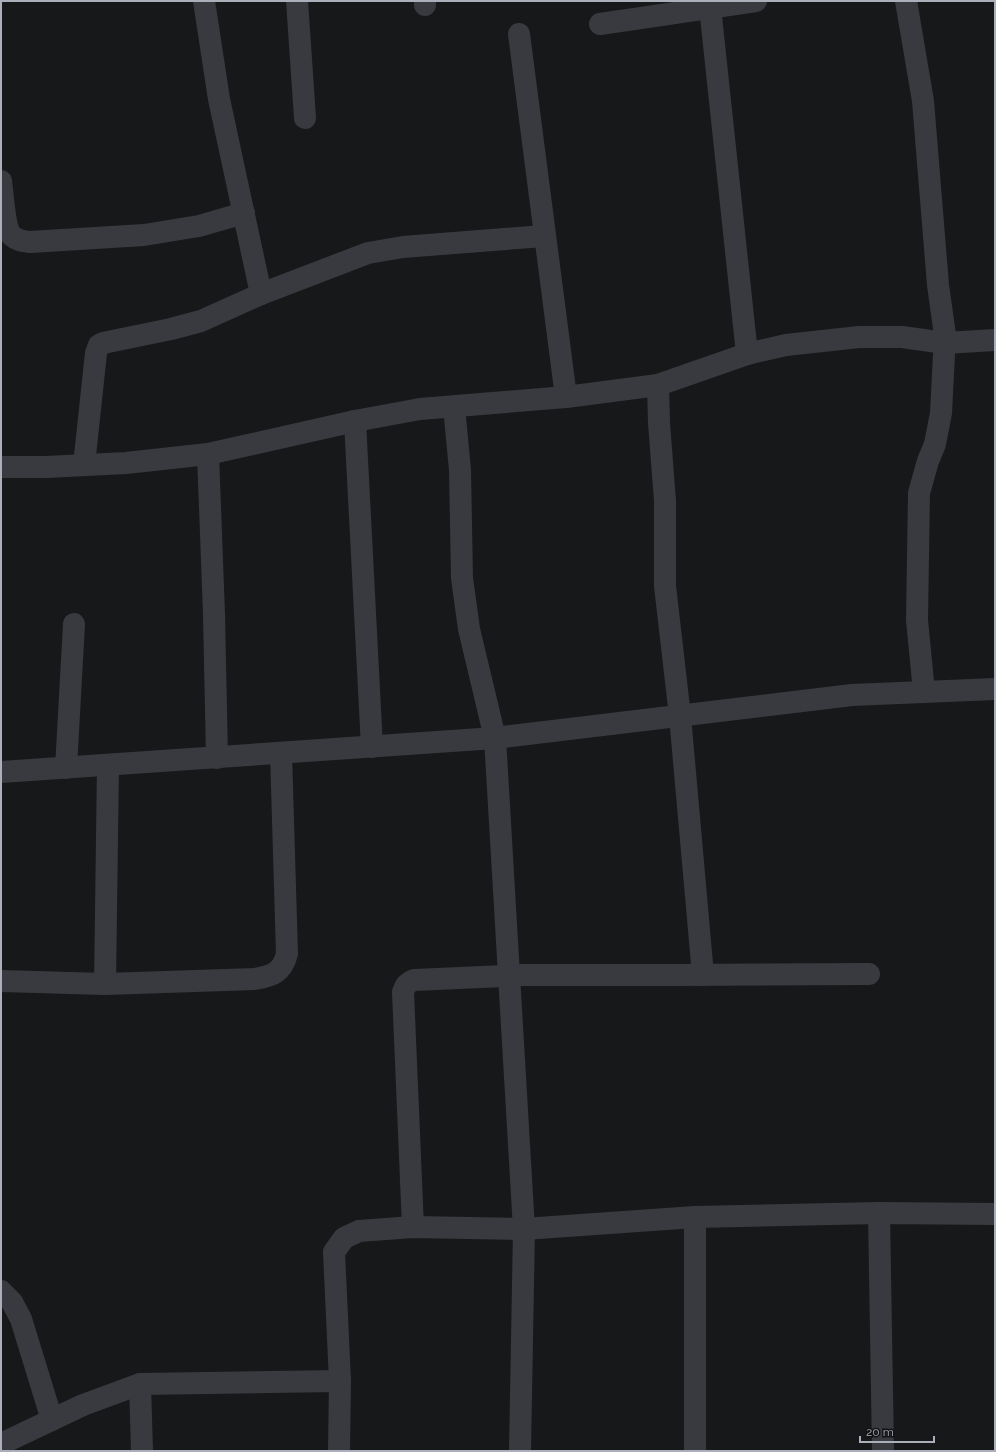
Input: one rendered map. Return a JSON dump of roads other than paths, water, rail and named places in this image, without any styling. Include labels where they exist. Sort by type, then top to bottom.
[{"type":"street","points":[[204,1],[218,91],[261,294]]},
{"type":"street","points":[[297,1],[305,118]]},
{"type":"street","points":[[600,24],[756,1]]},
{"type":"street","points":[[906,1],[923,101],[938,285],[945,335],[941,413],[935,444],[928,461],[919,493],[917,620],[924,692]]},
{"type":"street","points":[[710,7],[747,354]]},
{"type":"street","points":[[519,34],[566,397]]},
{"type":"street","points":[[1,181],[7,225],[11,235],[19,240],[30,242],[144,235],[199,226],[244,213]]},
{"type":"street","points":[[84,465],[96,353],[99,345],[108,341],[184,326],[261,294],[368,253],[403,247],[544,236]]},
{"type":"street","points":[[1,467],[46,467],[126,463],[208,454],[355,421],[420,409],[566,397],[658,386],[747,354],[786,345],[859,337],[902,337],[944,343],[995,340]]},
{"type":"street","points":[[658,386],[659,423],[665,501],[665,586],[680,716],[703,975]]},
{"type":"street","points":[[454,406],[460,470],[462,578],[469,629],[495,738],[510,975],[524,1229],[520,1451]]},
{"type":"street","points":[[355,421],[372,747]]},
{"type":"street","points":[[208,454],[214,606],[217,758]]},
{"type":"street","points":[[66,768],[74,624]]},
{"type":"street","points":[[1,772],[495,738],[852,694],[995,689]]},
{"type":"street","points":[[1,981],[105,984],[255,979],[273,974],[280,969],[285,962],[287,954],[282,753]]},
{"type":"street","points":[[105,984],[108,765]]},
{"type":"street","points":[[413,1227],[403,992],[404,986],[409,982],[414,980],[510,975],[869,974]]},
{"type":"street","points":[[339,1451],[340,1380],[334,1252],[344,1238],[359,1231],[413,1227],[524,1229],[695,1217],[879,1213],[995,1214]]},
{"type":"street","points":[[879,1213],[883,1451]]},
{"type":"street","points":[[695,1217],[695,1451]]},
{"type":"street","points":[[1,1291],[12,1302],[21,1319],[52,1420]]},
{"type":"street","points":[[1,1444],[83,1405],[140,1384],[340,1380]]},
{"type":"street","points":[[140,1384],[142,1451]]}]
